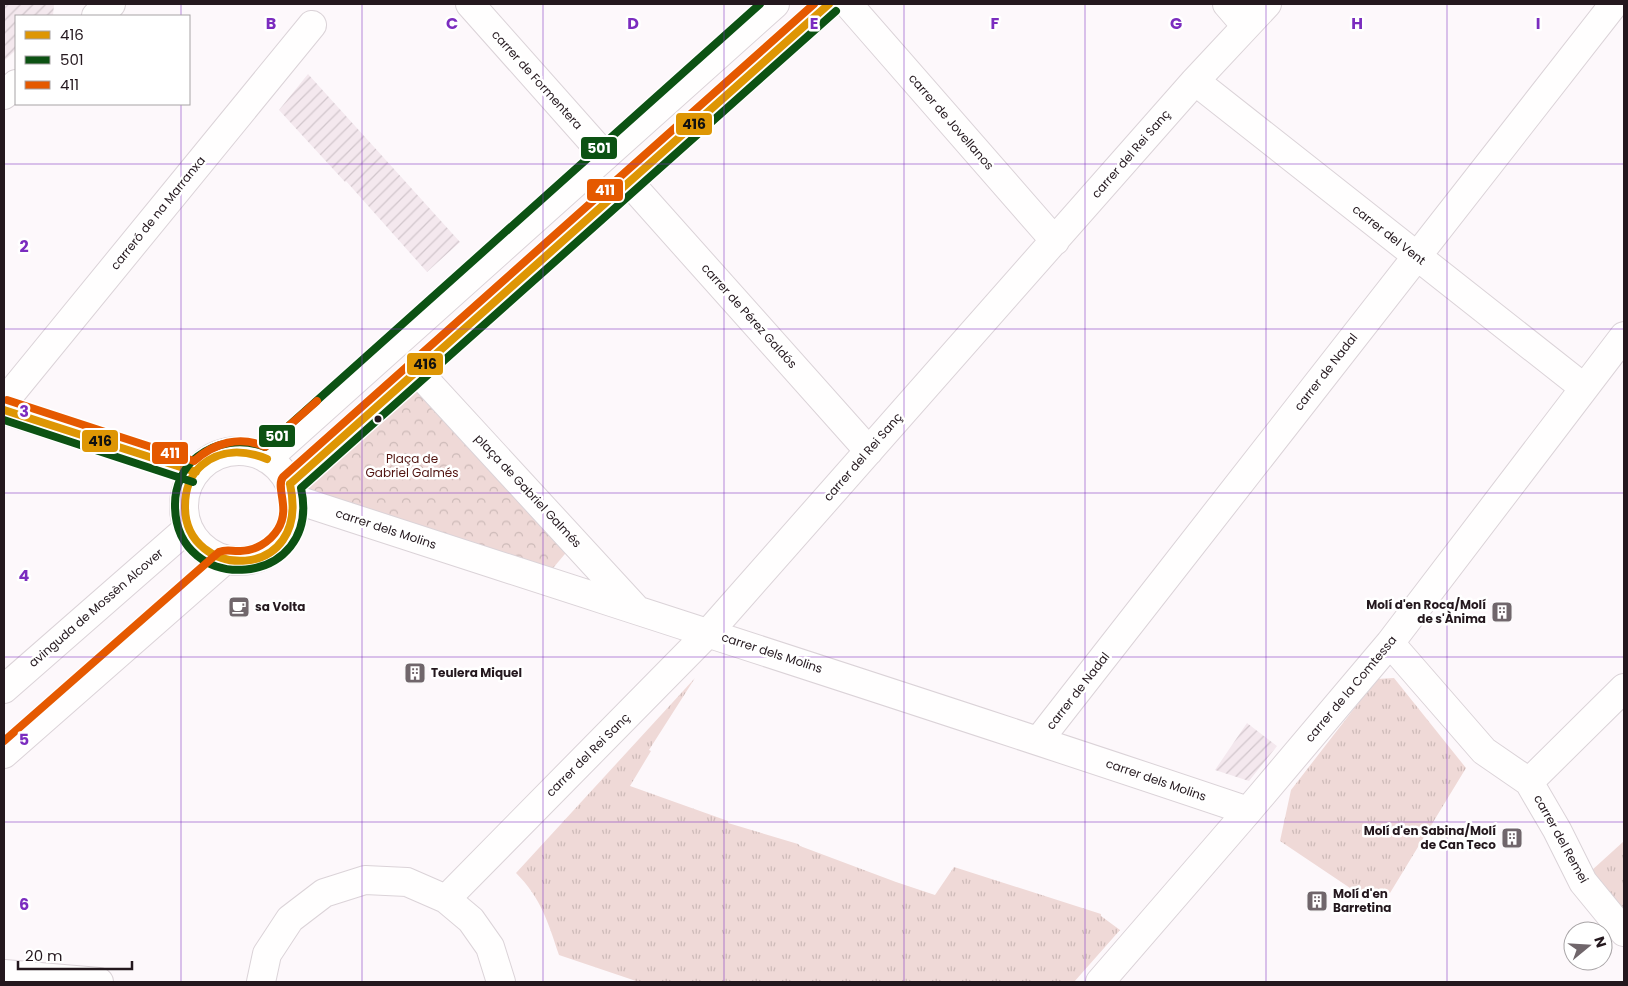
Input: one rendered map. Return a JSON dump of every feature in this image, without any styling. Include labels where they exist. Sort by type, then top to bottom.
[{"type":"street","name":"carrer de Formentera","points":[[470,4],[605,156]]},
{"type":"street","points":[[267,459],[775,4]]},
{"type":"street","points":[[292,492],[417,371],[829,4]]},
{"type":"street","name":"carrer de Jovellanos","points":[[848,4],[1055,241]]},
{"type":"street","points":[[1227,4],[1246,26]]},
{"type":"street","name":"carrer del Rei Sanç","points":[[446,899],[709,632],[1195,81],[1267,4]]},
{"type":"street","name":"carrer de Nadal","points":[[1040,740],[1416,257],[1614,10]]},
{"type":"street","name":"carreró de na Marranxa","points":[[4,402],[312,25]]},
{"type":"street","name":"carrer del Vent","points":[[1195,81],[1416,257],[1584,387]]},
{"type":"street","points":[[4,95],[15,85]]},
{"type":"street","name":"carrer de Pérez Galdós","points":[[629,182],[869,451]]},
{"type":"street","name":"carrer de la Comtessa","points":[[1100,982],[1390,643],[1624,336]]},
{"type":"street","name":"plaça de Gabriel Galmés","points":[[417,371],[638,612]]},
{"type":"street","points":[[4,410],[196,472]]},
{"type":"street","points":[[240,450],[256,453],[267,459],[282,472],[292,492],[294,517],[287,534],[276,548],[260,557],[243,562],[225,560],[210,554],[197,542],[188,528],[184,499],[188,485],[196,472],[208,460],[223,453],[240,450]]},
{"type":"street","name":"carrer dels Molins","points":[[292,492],[638,612],[709,632],[1040,740],[1248,811]]},
{"type":"street","name":"avinguda de Mossèn Alcover","points":[[4,689],[188,528]]},
{"type":"street","points":[[4,754],[225,560]]},
{"type":"street","name":"carrer del Remei","points":[[1390,643],[1484,751],[1529,782],[1557,830],[1583,882],[1624,932]]},
{"type":"street","points":[[1529,782],[1624,688]]},
{"type":"street","points":[[261,982],[267,954],[290,919],[324,893],[365,880],[407,882],[446,899],[472,920],[490,947],[501,982]]},
{"type":"street","points":[[4,974],[99,982]]},
{"type":"shaded area","points":[[4,4],[54,4],[53,15],[15,15],[15,51],[4,61]]},
{"type":"shaded area","points":[[308,74],[460,242],[427,272],[346,181],[279,110]]},
{"type":"shaded area","points":[[1247,723],[1277,746],[1249,781],[1215,770]]},
{"type":"green space","name":"Plaça de Gabriel Galmés","points":[[417,371],[575,542],[543,580],[294,499]]},
{"type":"green space","points":[[695,678],[649,750],[651,751],[630,786],[728,821],[728,823],[798,844],[935,895],[954,867],[1101,914],[1101,916],[1120,930],[1074,982],[639,982],[559,955],[538,901],[525,882],[516,873]]},
{"type":"green space","points":[[1394,678],[1466,768],[1390,893],[1356,892],[1280,841],[1291,790],[1377,679]]},
{"type":"green space","points":[[1624,841],[1624,914],[1591,871]]},
{"type":"transit line","name":"501","points":[[760,4],[265,447],[256,444],[230,443],[212,448],[192,461],[181,478],[176,491],[175,504],[181,535],[197,556],[220,567],[246,570],[271,562],[290,546],[302,522],[301,488],[836,11]]},
{"type":"transit line","name":"411","points":[[4,741],[219,552],[226,550],[250,550],[271,538],[282,521],[281,481],[283,477],[814,4]]},
{"type":"transit line","name":"416","points":[[290,484],[829,4]]},
{"type":"transit line","name":"411","points":[[7,400],[194,461],[219,445],[237,441],[256,443],[265,447],[317,401]]},
{"type":"transit line","name":"416","points":[[4,410],[196,472]]},
{"type":"transit line","name":"501","points":[[4,420],[193,482]]},
{"type":"transit line","name":"416","points":[[267,459],[242,453],[225,454],[209,460],[191,478],[187,489],[185,506],[190,531],[204,548],[224,558],[245,561],[266,555],[283,540],[292,517],[290,484]]},
{"type":"place","name":"sa Volta","points":[[239,607]]},
{"type":"place","name":"Molí d'en Roca/Molí de s'Ànima","points":[[1502,612]]},
{"type":"place","name":"Teulera Miquel","points":[[415,673]]},
{"type":"place","name":"Molí d'en Sabina/Molí de Can Teco","points":[[1512,838]]},
{"type":"place","name":"Molí d'en Barretina","points":[[1317,901]]}]
